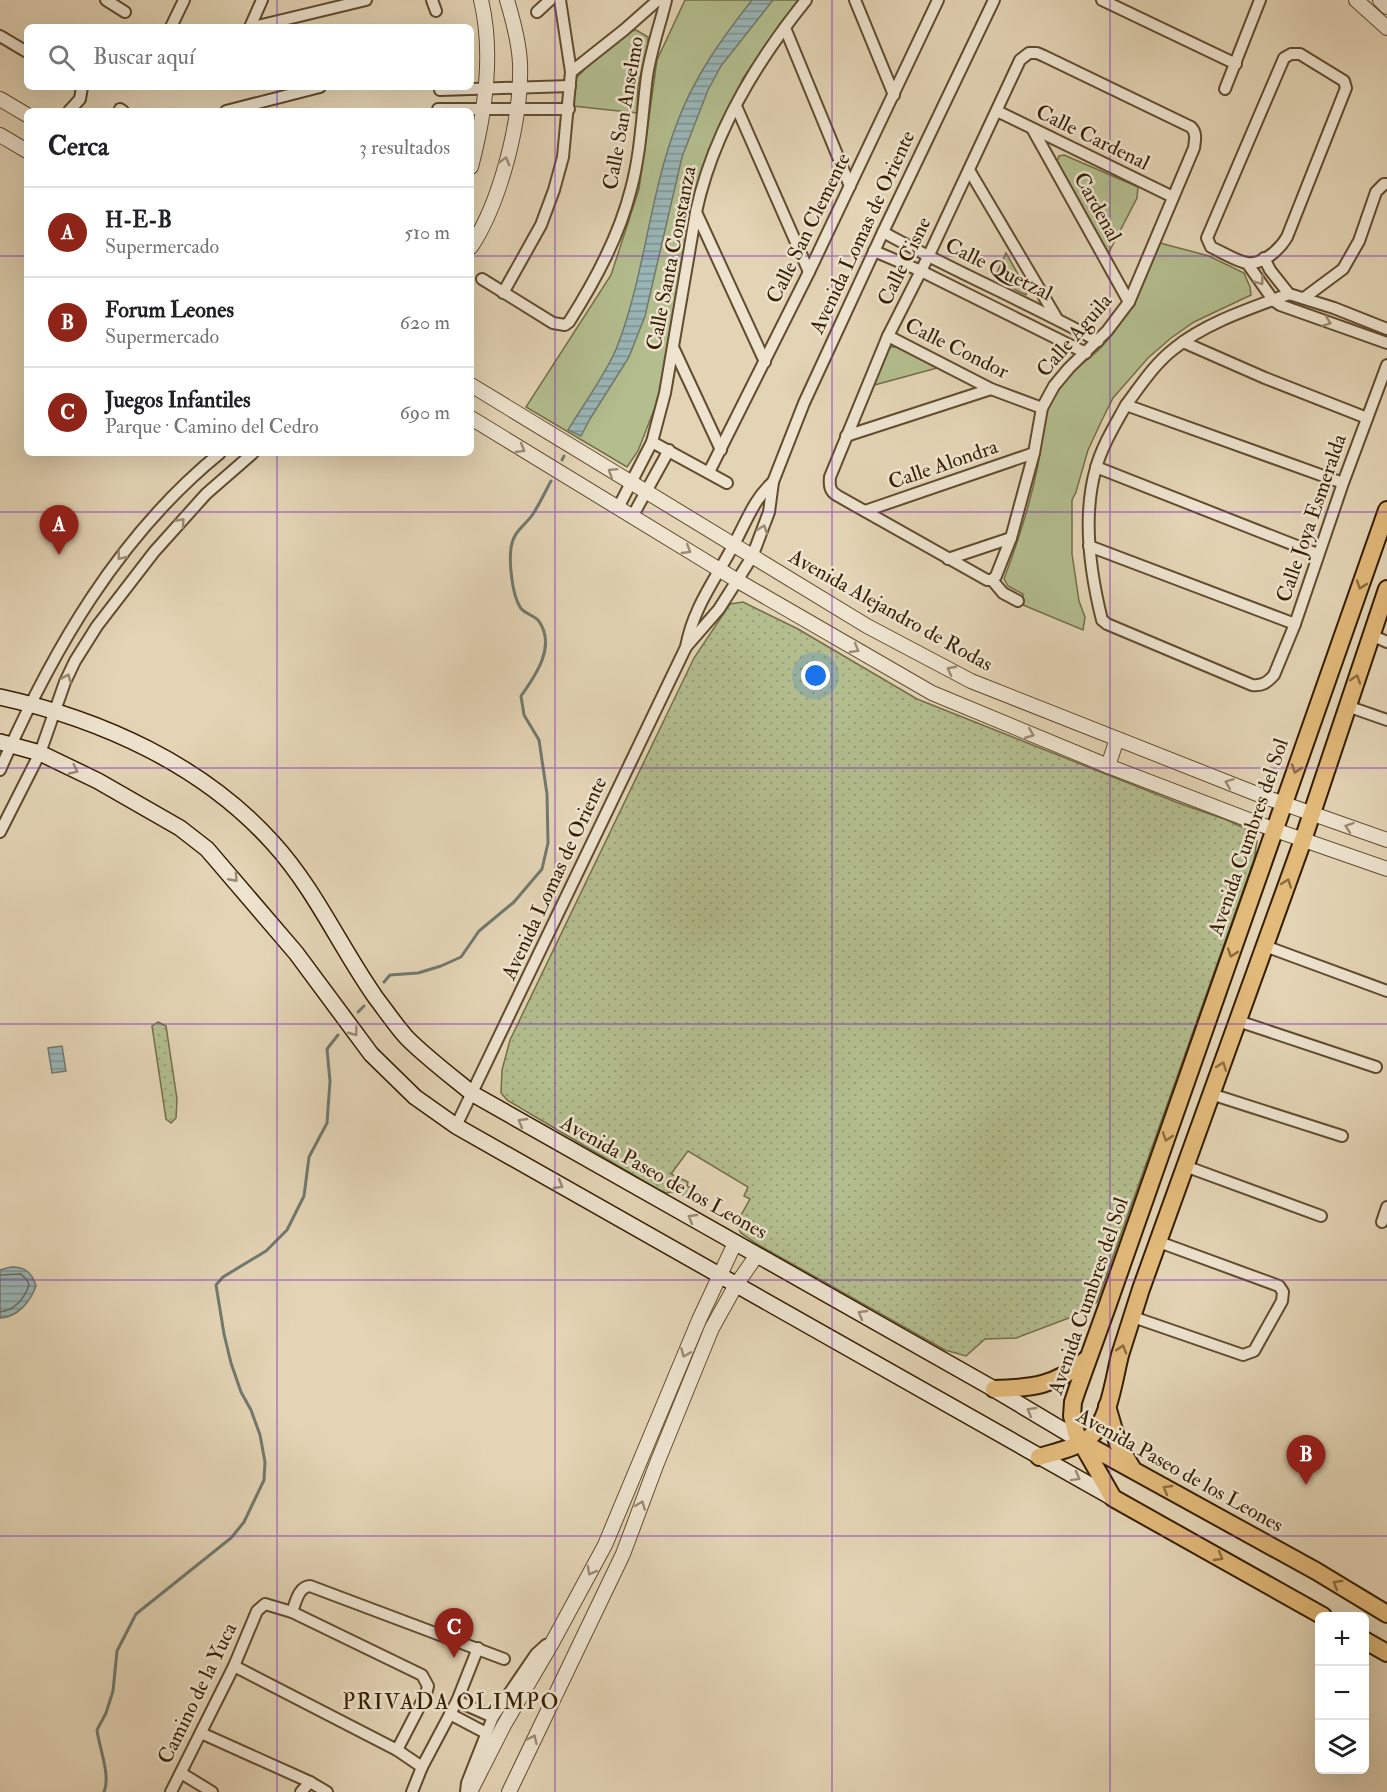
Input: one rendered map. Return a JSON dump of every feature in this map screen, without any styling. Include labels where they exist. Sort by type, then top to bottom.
[{"type":"main road","name":"Avenida Cumbres del Sol","points":[[1113,1498],[1074,1427],[1073,1402],[1387,510]]},
{"type":"main road","points":[[1039,1457],[1089,1438],[1096,1431],[1107,1406],[1132,1317],[1303,840],[1387,589]]},
{"type":"main road","name":"Avenida Paseo de los Leones","points":[[0,698],[30,704],[78,719],[168,760],[201,779],[239,808],[274,844],[294,871],[326,915],[355,966],[407,1037],[473,1094],[994,1389],[1081,1441],[1316,1571],[1387,1614]]},
{"type":"main road","points":[[6,744],[40,753],[98,781],[180,828],[207,849],[296,953],[371,1054],[416,1097],[456,1126],[1315,1612]]},
{"type":"main road","points":[[994,1389],[1043,1385],[1072,1371],[1087,1359]]},
{"type":"main road","points":[[1107,1406],[1118,1444],[1133,1470]]},
{"type":"main road","points":[[1369,1642],[1387,1653]]},
{"type":"street","points":[[106,0],[125,12]]},
{"type":"street","points":[[172,24],[184,0]]},
{"type":"street","points":[[253,24],[262,0]]},
{"type":"street","points":[[265,24],[366,0]]},
{"type":"street","points":[[432,0],[436,11]]},
{"type":"street","points":[[474,155],[480,132],[485,90],[486,36],[481,0]]},
{"type":"street","points":[[474,242],[488,216],[507,154],[517,109],[520,61],[516,32],[507,0]]},
{"type":"street","points":[[537,12],[550,0]]},
{"type":"street","points":[[482,279],[503,293],[541,225],[554,190],[563,157],[571,72],[560,0]]},
{"type":"street","points":[[571,72],[658,0]]},
{"type":"street","name":"Calle San Anselmo","points":[[503,293],[553,323],[565,325],[594,283],[631,190],[640,140],[647,76],[666,0]]},
{"type":"street","name":"Calle Santa Constanza","points":[[618,508],[652,442],[665,393],[696,212],[710,161],[736,106],[765,55],[806,0]]},
{"type":"street","points":[[855,0],[894,95]]},
{"type":"street","name":"Avenida Lomas de Oriente","points":[[686,647],[710,621],[738,581],[752,556],[769,512],[773,482],[804,403],[874,250],[994,0]]},
{"type":"street","points":[[1102,0],[1236,64]]},
{"type":"street","points":[[1225,89],[1260,0]]},
{"type":"street","points":[[1356,0],[1387,28]]},
{"type":"street","points":[[1380,0],[1387,7]]},
{"type":"street","name":"Calle San Clemente","points":[[709,472],[809,272],[936,2]]},
{"type":"street","points":[[785,28],[850,186]]},
{"type":"street","points":[[0,36],[24,50]]},
{"type":"street","name":"Calle Cisne","points":[[1018,601],[1003,593],[992,580],[982,579],[833,494],[830,489],[830,477],[888,336],[928,257],[1020,60],[1029,53],[1036,53],[1194,130]]},
{"type":"street","points":[[1247,263],[1275,252],[1287,237],[1346,88],[1344,81],[1300,54],[1291,54],[1284,58],[1207,238],[1211,247],[1247,263],[1273,300],[1280,305],[1387,344]]},
{"type":"street","points":[[474,90],[570,86]]},
{"type":"street","points":[[72,108],[80,99],[82,90]]},
{"type":"street","points":[[238,108],[308,90]]},
{"type":"street","points":[[438,108],[440,90]]},
{"type":"street","points":[[0,99],[24,114]]},
{"type":"street","points":[[251,105],[256,108]]},
{"type":"street","points":[[736,106],[809,272]]},
{"type":"street","points":[[474,110],[569,109]]},
{"type":"street","name":"Calle Cardenal","points":[[997,111],[1173,197]]},
{"type":"street","name":"Cardenal","points":[[1033,130],[1129,302]]},
{"type":"street","name":"Calle Aguila","points":[[992,580],[998,572],[1011,538],[1034,453],[1042,408],[1054,386],[1098,341],[1129,302],[1194,148],[1196,138],[1194,130]]},
{"type":"street","points":[[0,135],[24,149]]},
{"type":"street","points":[[969,170],[1056,318]]},
{"type":"street","points":[[1304,298],[1334,276],[1350,259],[1359,241],[1376,192],[1385,184]]},
{"type":"street","points":[[696,212],[765,362]]},
{"type":"street","name":"Calle Quetzal","points":[[883,232],[928,257],[1056,318],[1098,341]]},
{"type":"street","name":"Calle Quetzal","points":[[874,250],[1086,353]]},
{"type":"street","points":[[1264,258],[1270,270],[1289,294]]},
{"type":"street","points":[[1295,624],[1089,546],[1088,516],[1096,467],[1106,441],[1126,405],[1163,358],[1183,342],[1254,305],[1289,294],[1334,308],[1387,329]]},
{"type":"street","name":"Calle Condor","points":[[888,336],[991,389],[1042,408]]},
{"type":"street","points":[[1183,342],[1265,378],[1367,418]]},
{"type":"street","points":[[673,346],[721,450]]},
{"type":"street","name":"Calle Joya Esmeralda","points":[[1089,546],[1102,620],[1107,624],[1252,685],[1259,686],[1268,682],[1274,675],[1295,624],[1342,483],[1387,365]]},
{"type":"street","name":"Avenida Alejandro de Rodas","points":[[474,387],[867,626],[971,681],[1284,804],[1387,840]]},
{"type":"street","points":[[846,436],[991,389]]},
{"type":"street","points":[[1126,405],[1342,483]]},
{"type":"street","points":[[474,420],[738,581],[903,676],[961,706],[1108,766],[1275,830],[1387,869]]},
{"type":"street","points":[[652,442],[727,483]]},
{"type":"street","points":[[632,517],[669,450]]},
{"type":"street","name":"Calle Alondra","points":[[865,511],[1034,453]]},
{"type":"street","points":[[0,770],[6,744],[71,627],[119,558],[169,501],[216,456]]},
{"type":"street","points":[[0,832],[40,753],[75,661],[97,626],[154,552],[245,456]]},
{"type":"street","points":[[1096,467],[1317,554]]},
{"type":"street","name":"Avenida Lomas de Oriente","points":[[456,1126],[686,647],[694,616],[756,501],[773,482]]},
{"type":"street","points":[[948,559],[1011,538]]},
{"type":"street","points":[[1371,635],[1387,642]]},
{"type":"street","points":[[961,706],[971,681]]},
{"type":"street","points":[[1347,706],[1387,720]]},
{"type":"street","points":[[1108,766],[1117,739]]},
{"type":"street","points":[[1265,945],[1387,991]]},
{"type":"street","points":[[1238,1021],[1376,1067]]},
{"type":"street","points":[[1211,1094],[1342,1136]]},
{"type":"street","points":[[1185,1166],[1321,1216]]},
{"type":"street","points":[[1382,1222],[1387,1207]]},
{"type":"street","points":[[1132,1317],[1248,1355],[1254,1351],[1283,1296],[1279,1286],[1159,1242]]},
{"type":"street","points":[[468,1792],[605,1545],[718,1275],[735,1243]]},
{"type":"street","points":[[509,1792],[623,1554],[712,1328],[736,1285],[757,1255]]},
{"type":"street","points":[[699,1320],[712,1328]]},
{"type":"street","points":[[605,1545],[623,1554]]},
{"type":"street","points":[[397,1750],[426,1694],[428,1686],[425,1678],[418,1672],[292,1612],[301,1590],[310,1586],[504,1659]]},
{"type":"street","name":"Camino de la Yuca","points":[[171,1792],[234,1666],[257,1611],[266,1604],[292,1612]]},
{"type":"street","points":[[468,1792],[466,1783],[493,1717],[541,1648],[552,1643]]},
{"type":"street","points":[[412,1792],[422,1767],[457,1701],[478,1648]]},
{"type":"street","points":[[234,1666],[397,1750],[422,1767]]},
{"type":"street","points":[[457,1701],[493,1717]]},
{"type":"street","points":[[450,1714],[486,1733]]},
{"type":"street","points":[[201,1733],[310,1782],[327,1792]]},
{"type":"street","points":[[181,1773],[212,1792]]},
{"type":"street","points":[[302,1792],[310,1782]]},
{"type":"green space","points":[[685,0],[798,0],[743,78],[701,175],[661,392],[638,451],[627,467],[526,407],[611,275],[639,189],[657,60]]},
{"type":"green space","points":[[636,30],[648,37],[638,86],[637,113],[573,106],[574,82],[578,76],[613,42]]},
{"type":"green space","points":[[1064,155],[1138,187],[1137,198],[1108,254],[1056,164],[1059,156]]},
{"type":"green space","points":[[1160,243],[1209,256],[1244,273],[1251,295],[1194,322],[1171,338],[1148,358],[1113,398],[1088,450],[1072,500],[1072,554],[1079,601],[1085,617],[1083,630],[1023,605],[1023,594],[1008,586],[1004,579],[1031,494],[1050,398],[1061,382],[1098,350],[1114,332],[1136,295]]},
{"type":"green space","points":[[1006,253],[1027,290],[1026,295],[994,279]]},
{"type":"green space","points":[[891,347],[899,347],[937,368],[867,387],[885,352]]},
{"type":"green space","points":[[743,602],[798,629],[917,699],[1181,804],[1227,820],[1250,831],[1257,841],[1254,860],[1097,1302],[1082,1313],[1016,1338],[985,1339],[966,1356],[945,1350],[741,1233],[736,1224],[750,1199],[744,1196],[748,1187],[688,1151],[671,1174],[688,1182],[687,1186],[706,1197],[703,1200],[707,1202],[702,1205],[676,1191],[666,1193],[659,1190],[507,1100],[501,1093],[502,1070],[510,1040],[694,658],[730,604]]},
{"type":"green space","points":[[158,1022],[166,1026],[177,1099],[176,1118],[171,1123],[166,1119],[152,1026]]},
{"type":"water","points":[[752,0],[773,0],[721,66],[708,90],[682,157],[645,316],[629,357],[581,436],[568,430],[617,347],[634,292],[660,179],[677,123],[710,58]]},
{"type":"water","points":[[62,1046],[66,1071],[52,1073],[48,1048]]},
{"type":"water","points":[[11,1267],[27,1271],[36,1286],[30,1298],[18,1312],[0,1318],[0,1270]]},
{"type":"waterway","points":[[562,460],[564,456]]},
{"type":"waterway","points":[[384,982],[390,975],[418,973],[461,957],[479,931],[514,902],[542,869],[548,843],[547,794],[539,740],[524,715],[521,696],[542,660],[545,639],[538,620],[523,611],[517,601],[510,554],[514,537],[533,514],[551,481]]},
{"type":"waterway","points":[[358,1012],[364,1006]]},
{"type":"waterway","points":[[104,1792],[106,1778],[97,1730],[106,1713],[113,1691],[117,1651],[136,1614],[231,1538],[244,1522],[264,1480],[265,1462],[260,1435],[231,1363],[216,1285],[223,1277],[266,1251],[287,1230],[304,1196],[309,1157],[327,1123],[330,1081],[327,1049],[338,1035]]},
{"type":"place","name":"H-E-B","points":[[59,555]]},
{"type":"place","name":"Forum Leones","points":[[1306,1485]]},
{"type":"place","name":"Juegos Infantiles","points":[[454,1658]]},
{"type":"district","name":"PRIVADA OLIMPO","points":[[451,1701]]}]
